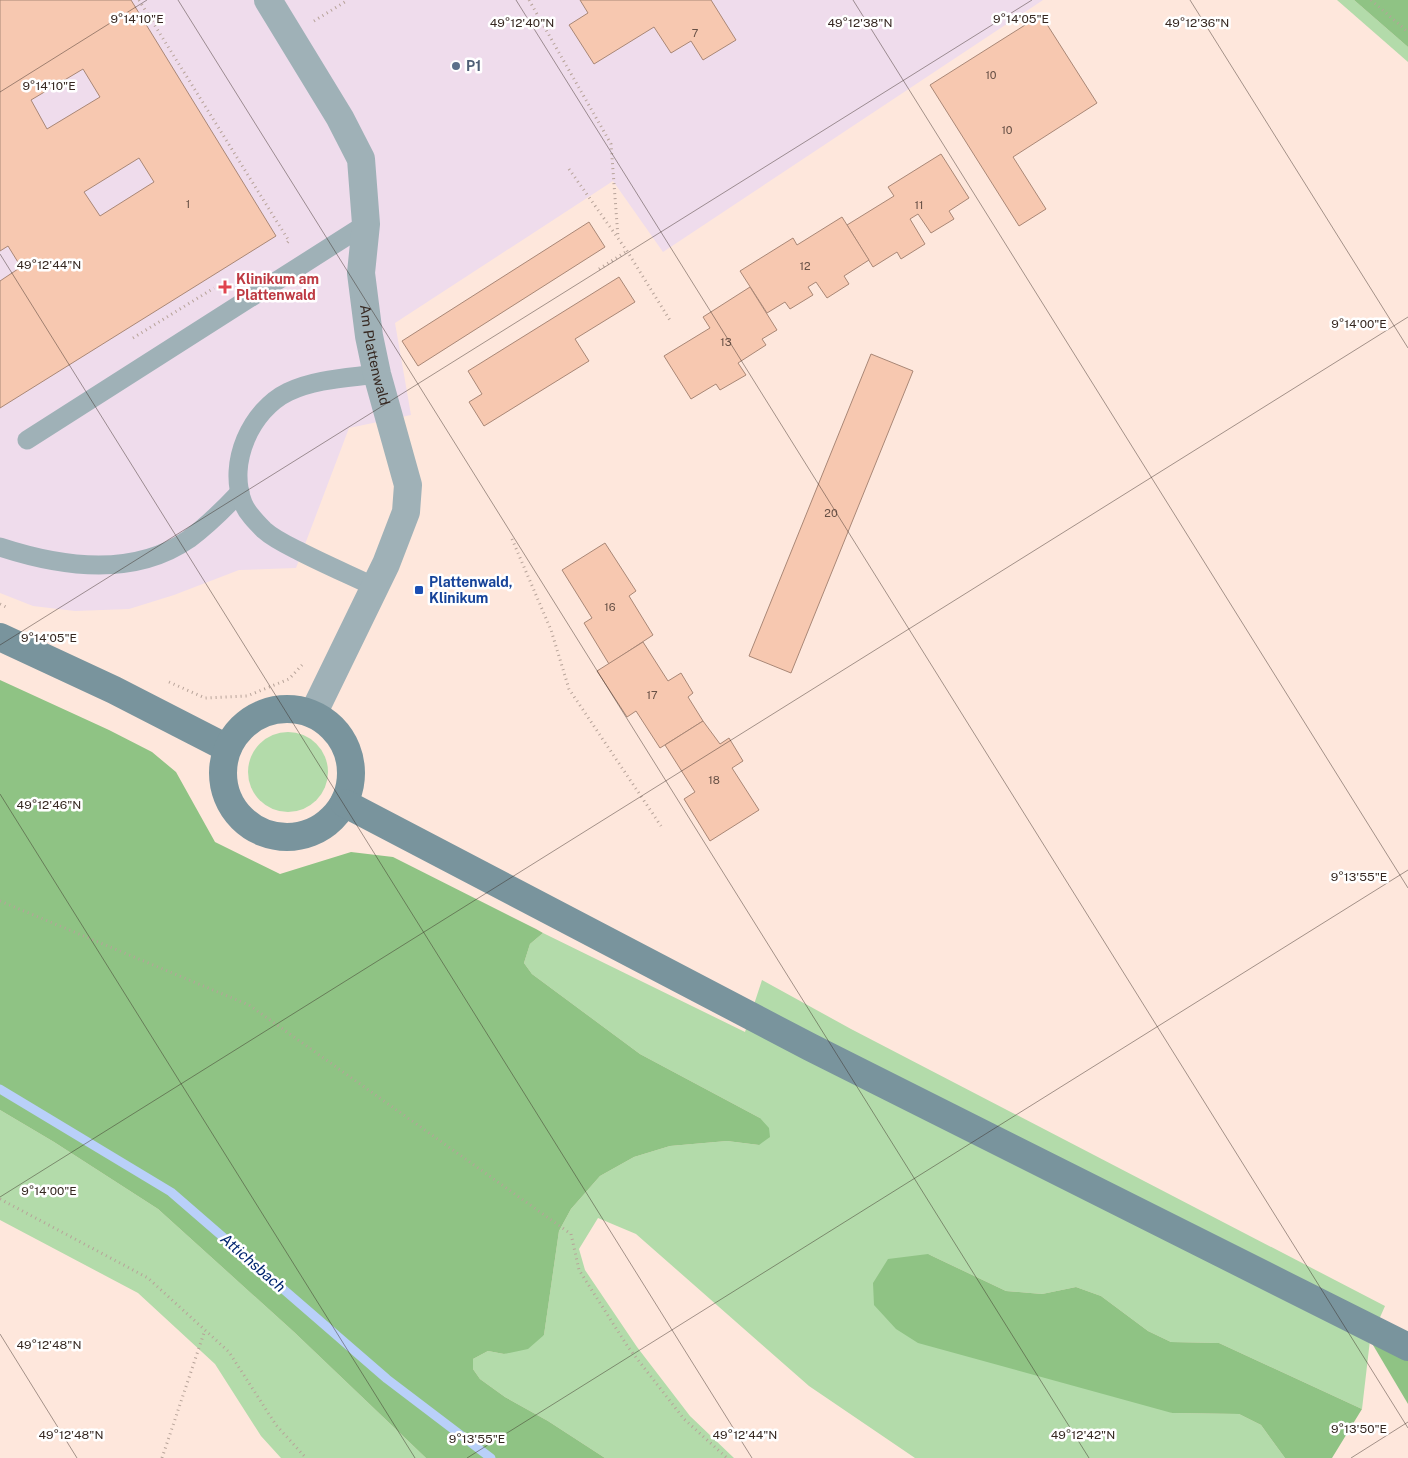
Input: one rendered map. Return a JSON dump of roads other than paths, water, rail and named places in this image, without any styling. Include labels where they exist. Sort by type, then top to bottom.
[{"type":"street","name":"Am Plattenwald","points":[[268,0],[340,118],[361,159],[366,224],[361,273],[369,336],[377,374],[408,485],[406,512],[375,587],[313,714]]},
{"type":"street","points":[[0,638],[114,690],[228,748]]},
{"type":"street","points":[[283,709],[313,714],[334,729],[347,749],[351,770],[349,790],[344,803],[328,822],[310,833],[295,836],[279,836],[260,831],[238,814],[226,792],[224,770],[228,748],[240,729],[253,718],[266,712],[283,709]]},
{"type":"street","points":[[344,803],[802,1042],[1408,1347]]},
{"type":"lane","points":[[27,440],[366,224]]},
{"type":"lane","points":[[375,587],[274,538],[264,530],[247,510],[240,492],[240,464],[244,444],[250,429],[259,415],[270,404],[301,386],[377,374]]},
{"type":"lane","points":[[0,547],[22,554],[84,565],[114,565],[140,562],[188,540],[214,519],[240,492]]},
{"type":"waterway","name":"Attichsbach","points":[[0,1089],[171,1192],[387,1379],[491,1458]]},
{"type":"place","name":"P1","points":[[456,66]]},
{"type":"place","name":"Klinikum am Plattenwald","points":[[225,287]]},
{"type":"place","name":"Plattenwald, Klinikum","points":[[419,590]]}]
